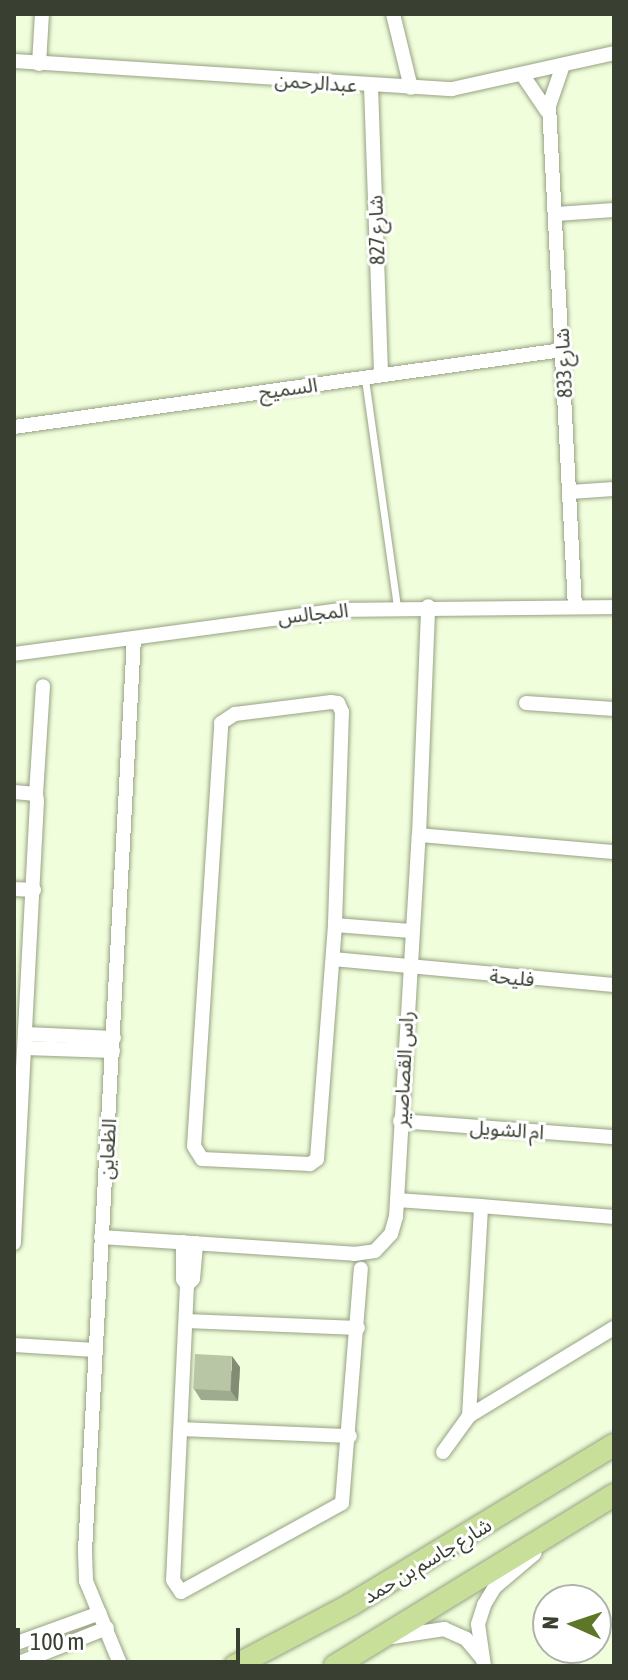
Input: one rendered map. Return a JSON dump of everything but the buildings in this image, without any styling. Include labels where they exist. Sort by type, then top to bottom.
[{"type":"main road","name":"شارع جاسم بن حمد","points":[[235,1666],[352,1604],[614,1445]]},
{"type":"main road","points":[[335,1666],[614,1495]]},
{"type":"street","points":[[39,64],[42,14]]},
{"type":"street","points":[[393,14],[411,88]]},
{"type":"street","name":"عبدالرحمن","points":[[14,61],[452,89],[524,77],[614,53]]},
{"type":"street","name":"شارع 833","points":[[562,68],[551,92],[549,119],[575,607]]},
{"type":"street","name":"شارع 833","points":[[524,77],[540,95],[549,119]]},
{"type":"street","name":"شارع 827","points":[[371,86],[381,375]]},
{"type":"street","points":[[556,214],[614,210]]},
{"type":"street","name":"السميح","points":[[14,427],[562,350]]},
{"type":"street","points":[[570,492],[614,489]]},
{"type":"street","name":"المجالس","points":[[14,654],[397,606],[614,607]]},
{"type":"street","name":"راس القصاصير","points":[[101,1237],[375,1251],[391,1234],[397,1200],[419,835],[428,606]]},
{"type":"street","name":"الظعاين","points":[[129,1666],[120,1660],[86,1581],[85,1551],[134,638]]},
{"type":"street","points":[[14,1243],[16,1151],[25,1041],[21,993],[34,890],[43,686]]},
{"type":"street","points":[[331,702],[341,705],[333,959],[317,1159],[310,1164],[198,1156],[194,1146],[219,729],[229,716],[331,702]]},
{"type":"street","points":[[526,703],[614,709]]},
{"type":"street","points":[[14,792],[36,794]]},
{"type":"street","points":[[419,835],[614,852]]},
{"type":"street","points":[[14,889],[34,890]]},
{"type":"street","points":[[335,925],[411,931]]},
{"type":"street","name":"فليحة","points":[[333,959],[614,985]]},
{"type":"street","points":[[25,1041],[113,1045]]},
{"type":"street","name":"ام الشويل","points":[[400,1121],[614,1137]]},
{"type":"street","points":[[397,1200],[614,1217]]},
{"type":"street","points":[[469,1416],[481,1206]]},
{"type":"street","points":[[190,1242],[183,1279],[187,1285],[186,1321],[173,1580],[181,1592],[336,1511],[345,1495],[361,1269]]},
{"type":"street","points":[[186,1321],[358,1328]]},
{"type":"street","points":[[443,1452],[469,1416],[614,1328]]},
{"type":"street","points":[[14,1345],[95,1350]]},
{"type":"street","points":[[181,1429],[350,1436]]},
{"type":"street","points":[[483,1662],[478,1624],[495,1587],[565,1527]]},
{"type":"street","points":[[14,1644],[100,1613]]},
{"type":"street","points":[[15,1661],[107,1628]]},
{"type":"street","points":[[383,1639],[444,1629],[466,1639],[483,1662]]},
{"type":"lane","points":[[365,377],[397,606]]}]
